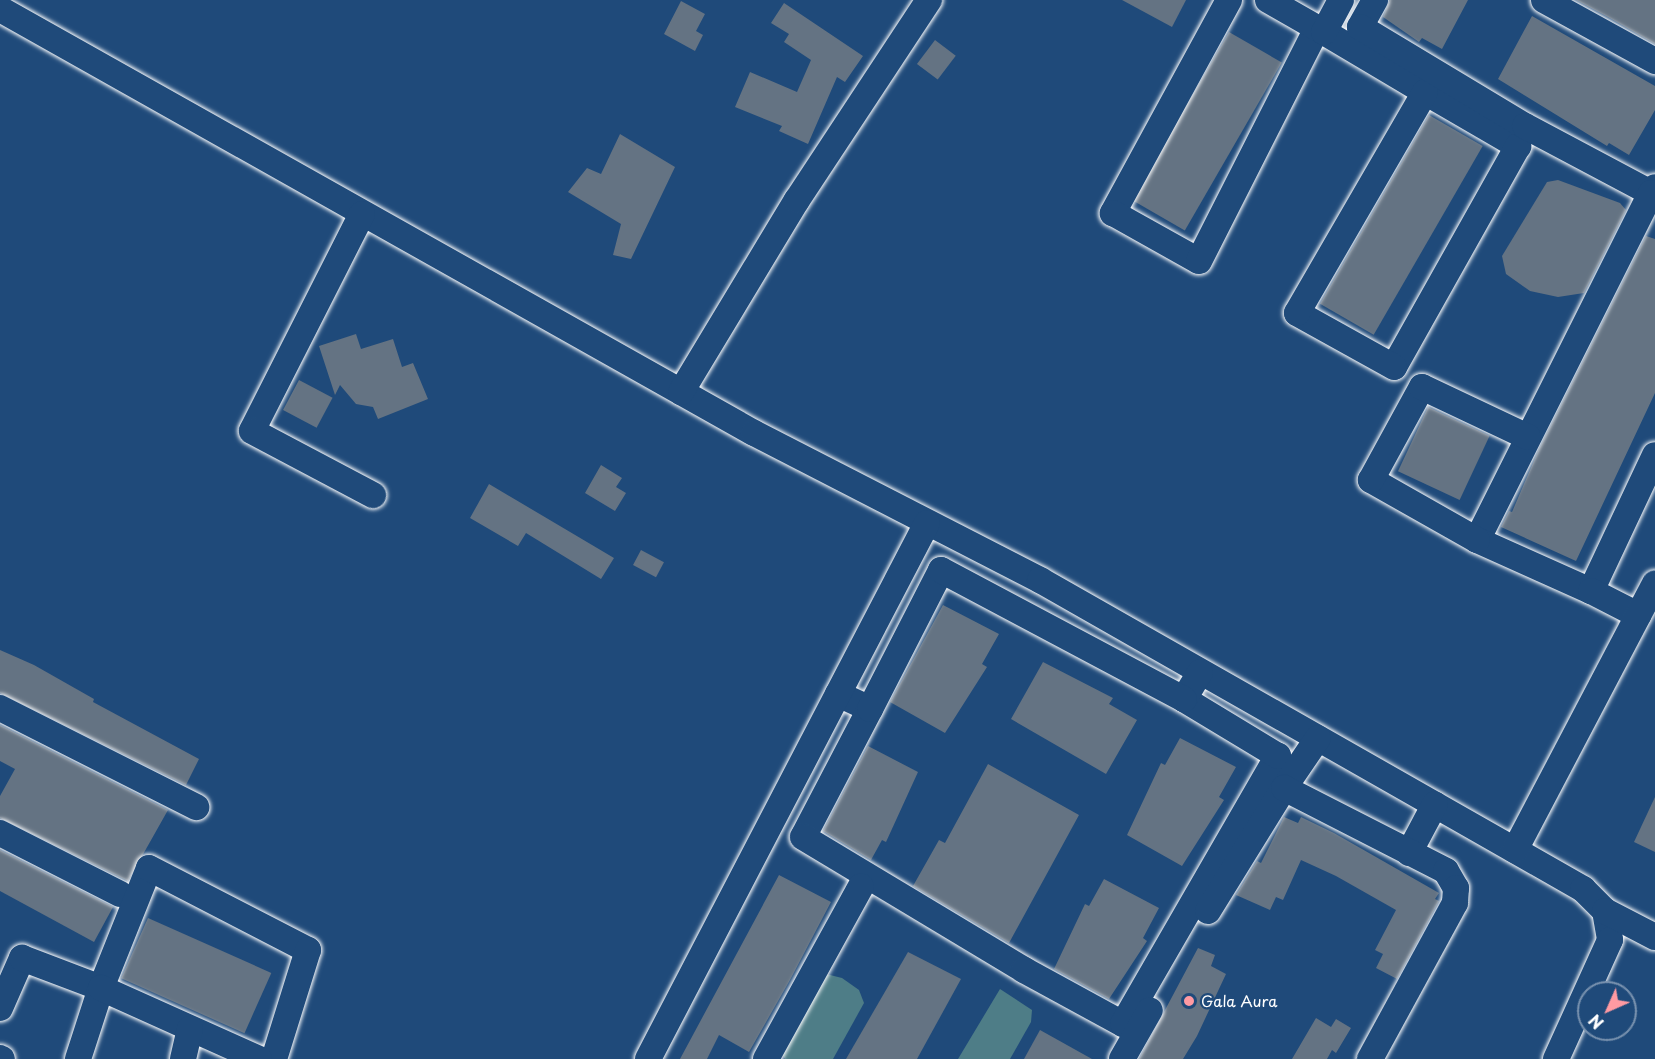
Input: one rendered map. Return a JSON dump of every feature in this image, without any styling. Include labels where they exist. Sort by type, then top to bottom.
[{"type":"street","points":[[681,392],[797,200],[929,0]]},
{"type":"street","points":[[1229,0],[1113,213],[1199,261],[1321,30],[1341,0]]},
{"type":"street","points":[[1268,0],[1518,146],[1394,367],[1297,313],[1425,92]]},
{"type":"street","points":[[1375,0],[1360,27],[1525,126],[1654,192],[1477,540]]},
{"type":"street","points":[[1544,0],[1655,61]]},
{"type":"street","points":[[0,9],[681,392],[927,523],[1040,580],[1583,889],[1605,910],[1655,937]]},
{"type":"street","points":[[362,214],[252,431],[373,495]]},
{"type":"street","points":[[1528,437],[1422,387],[1371,480],[1477,540],[1591,591],[1638,615]]},
{"type":"street","points":[[1591,591],[1655,455]]},
{"type":"street","points":[[648,1059],[927,523]]},
{"type":"street","points":[[941,570],[1184,699],[1278,756],[1123,1024],[1024,970],[803,837],[941,570]]},
{"type":"street","points":[[1515,850],[1655,583]]},
{"type":"street","points":[[1184,699],[1200,672]]},
{"type":"street","points":[[838,694],[870,709]]},
{"type":"street","points":[[0,708],[196,807]]},
{"type":"street","points":[[1122,1059],[1284,788],[1318,738]]},
{"type":"street","points":[[1284,788],[1446,871],[1456,888],[1455,903],[1370,1059]]},
{"type":"street","points":[[1409,853],[1435,804]]},
{"type":"street","points":[[0,833],[120,894]]},
{"type":"street","points":[[78,1059],[101,988],[149,867],[308,950],[274,1059]]},
{"type":"street","points":[[765,1059],[861,886]]},
{"type":"street","points":[[1556,1059],[1610,940],[1605,910]]},
{"type":"street","points":[[0,1008],[22,957],[101,988],[259,1059]]},
{"type":"street","points":[[183,1059],[190,1029]]},
{"type":"green space","points":[[826,974],[842,978],[859,990],[864,1003],[833,1059],[785,1059],[779,1048]]},
{"type":"green space","points":[[1000,989],[1032,1010],[1031,1022],[1010,1059],[958,1059]]},
{"type":"building","points":[[1122,0],[1186,0],[1172,27]]},
{"type":"building","points":[[1390,0],[1468,0],[1442,49],[1422,38],[1419,42],[1383,17]]},
{"type":"building","points":[[1576,0],[1655,0],[1655,44],[1608,17]]},
{"type":"building","points":[[681,1],[705,14],[696,31],[703,35],[695,51],[664,34]]},
{"type":"building","points":[[784,3],[863,56],[845,82],[837,77],[808,144],[779,131],[782,126],[735,107],[750,72],[797,92],[811,60],[784,42],[789,34],[771,23]]},
{"type":"building","points":[[1532,16],[1655,86],[1655,110],[1629,155],[1609,143],[1607,146],[1498,79]]},
{"type":"building","points":[[1229,32],[1282,62],[1185,231],[1132,200]]},
{"type":"building","points":[[935,40],[956,56],[938,80],[917,64]]},
{"type":"building","points":[[1429,115],[1483,146],[1374,335],[1320,304]]},
{"type":"building","points":[[620,134],[675,167],[631,259],[613,255],[621,224],[568,192],[587,168],[601,174]]},
{"type":"building","points":[[1558,180],[1620,203],[1626,210],[1584,293],[1558,297],[1530,291],[1506,274],[1502,256],[1547,182]]},
{"type":"building","points":[[1646,236],[1655,239],[1655,393],[1576,561],[1501,527],[1509,511],[1512,512],[1539,449]]},
{"type":"building","points":[[356,334],[361,349],[393,339],[402,367],[413,363],[428,399],[378,419],[373,407],[356,404],[340,385],[335,395],[319,346]]},
{"type":"building","points":[[299,380],[333,398],[317,428],[283,410]]},
{"type":"building","points":[[1428,407],[1490,436],[1460,500],[1398,471]]},
{"type":"building","points":[[601,465],[622,478],[616,487],[626,493],[615,511],[585,493]]},
{"type":"building","points":[[489,484],[614,558],[601,579],[526,533],[518,546],[470,518]]},
{"type":"building","points":[[641,550],[664,562],[656,577],[633,565]]},
{"type":"building","points":[[943,605],[999,634],[982,664],[987,667],[945,733],[890,702]]},
{"type":"building","points":[[0,650],[34,665],[94,699],[93,702],[199,759],[186,785],[0,693]]},
{"type":"building","points":[[1043,662],[1113,698],[1109,704],[1137,720],[1106,774],[1011,719]]},
{"type":"building","points":[[0,725],[168,810],[128,881],[0,818],[0,796],[15,769],[0,761]]},
{"type":"building","points":[[1180,738],[1236,767],[1219,797],[1224,800],[1182,866],[1127,835],[1161,763],[1165,765]]},
{"type":"building","points":[[868,746],[918,772],[886,842],[882,840],[871,860],[823,831]]},
{"type":"building","points":[[988,764],[1079,815],[1009,943],[913,886],[939,840],[945,843]]},
{"type":"building","points":[[1655,797],[1655,852],[1634,842]]},
{"type":"building","points":[[1284,817],[1298,823],[1301,817],[1334,833],[1439,893],[1435,899],[1439,901],[1397,979],[1376,968],[1383,954],[1375,950],[1396,910],[1336,876],[1301,860],[1283,900],[1276,897],[1270,910],[1236,895],[1257,861],[1261,863]]},
{"type":"building","points":[[0,850],[113,907],[94,942],[0,891]]},
{"type":"building","points":[[779,875],[831,902],[790,980],[749,1052],[719,1035],[707,1059],[680,1059]]},
{"type":"building","points":[[1104,879],[1159,908],[1143,938],[1147,941],[1109,999],[1054,969],[1085,904],[1089,906]]},
{"type":"building","points":[[148,918],[271,973],[244,1033],[121,978]]},
{"type":"building","name":"Gala Aura","points":[[1198,948],[1215,955],[1211,966],[1226,974],[1197,1036],[1183,1059],[1139,1059]]},
{"type":"building","points":[[908,952],[961,979],[917,1059],[846,1059]]},
{"type":"building","name":"Gala Aura","points":[[1316,1018],[1331,1027],[1336,1019],[1351,1028],[1336,1053],[1332,1050],[1327,1059],[1292,1059]]},
{"type":"building","points":[[1040,1030],[1092,1059],[1024,1059]]},
{"type":"place","name":"Gala Aura","points":[[1189,1001]]}]
